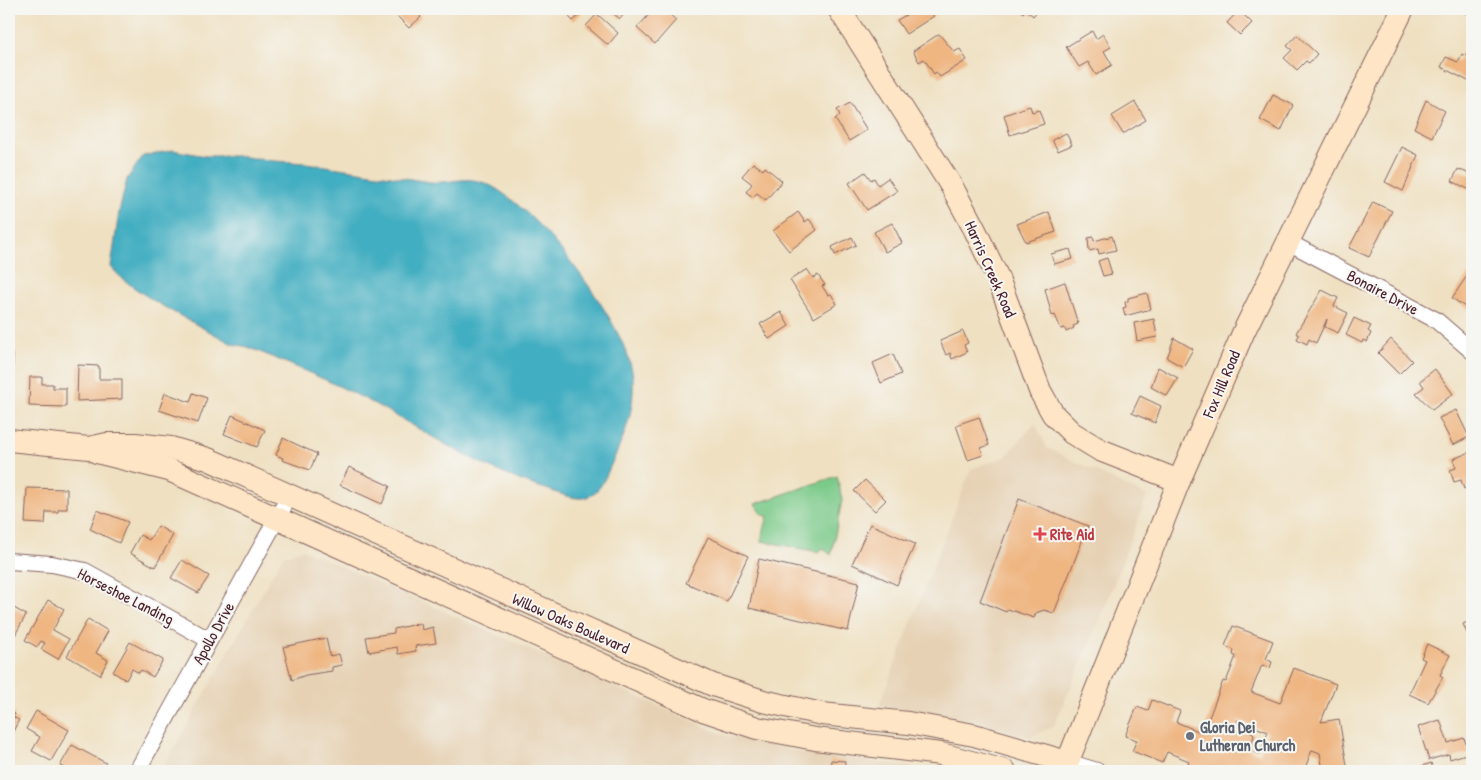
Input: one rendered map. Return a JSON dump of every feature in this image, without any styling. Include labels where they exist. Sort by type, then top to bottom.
[{"type":"street","name":"Harris Creek Road","points":[[839,9],[947,179],[975,230],[998,278],[1040,391],[1053,414],[1085,442],[1179,481]]},
{"type":"street","name":"Fox Hill Road","points":[[1066,767],[1179,481],[1244,331],[1403,9]]},
{"type":"street","name":"Bonaire Drive","points":[[1288,242],[1436,320],[1472,351]]},
{"type":"street","name":"Willow Oaks Boulevard","points":[[9,440],[89,448],[107,444],[135,444],[171,448],[208,459],[562,620],[713,686],[764,702],[822,714],[908,723],[974,735],[1066,767]]},
{"type":"street","name":"Willow Oaks Boulevard","points":[[89,448],[100,453],[169,470],[704,710],[767,730],[815,739],[941,754],[1005,771]]},
{"type":"street","name":"Apollo Drive","points":[[136,771],[290,495]]},
{"type":"street","name":"Horseshoe Landing","points":[[9,561],[52,564],[84,571],[209,640]]},
{"type":"street","points":[[1066,767],[1097,771]]},
{"type":"shaded area","points":[[1035,423],[1047,448],[1147,496],[1107,602],[1054,726],[1030,737],[958,717],[879,706],[971,469],[1005,457]]},
{"type":"shaded area","points":[[302,549],[722,734],[804,753],[941,771],[161,771],[283,556]]},
{"type":"green space","points":[[837,476],[842,500],[831,555],[823,548],[819,552],[761,541],[768,516],[763,515],[755,504]]},
{"type":"water","points":[[173,150],[205,156],[238,156],[306,163],[430,182],[475,180],[502,193],[526,212],[575,267],[597,298],[615,328],[628,356],[633,378],[633,390],[628,424],[605,479],[598,489],[590,496],[577,498],[519,480],[494,469],[349,391],[248,347],[232,344],[151,299],[122,278],[111,267],[119,212],[127,179],[143,156]]},
{"type":"building","points":[[405,9],[414,9],[421,17],[409,28],[397,16]]},
{"type":"building","points":[[569,9],[586,9],[573,21],[569,17],[573,13]]},
{"type":"building","points":[[608,9],[628,9],[620,19]]},
{"type":"building","points":[[654,9],[663,9],[676,20],[655,44],[637,28]]},
{"type":"building","points":[[902,9],[929,9],[934,16],[906,34],[897,20],[906,15]]},
{"type":"building","points":[[1018,9],[1039,9],[1033,16],[1026,10],[1023,13]]},
{"type":"building","points":[[1457,9],[1472,9],[1472,16]]},
{"type":"building","points":[[1239,10],[1252,23],[1240,35],[1227,23]]},
{"type":"building","points":[[597,14],[618,33],[608,45],[586,26]]},
{"type":"building","points":[[1092,31],[1096,39],[1103,34],[1111,47],[1104,51],[1112,65],[1096,75],[1088,62],[1079,67],[1066,47]]},
{"type":"building","points":[[939,34],[954,52],[960,49],[967,60],[940,77],[936,72],[934,74],[924,59],[919,62],[913,51]]},
{"type":"building","points":[[1297,35],[1317,54],[1309,63],[1306,61],[1297,70],[1284,58],[1292,50],[1287,46]]},
{"type":"building","points":[[1472,42],[1472,83],[1441,67],[1446,57],[1458,62],[1462,54],[1465,56]]},
{"type":"building","points":[[1273,95],[1293,105],[1281,131],[1260,120]]},
{"type":"building","points":[[1426,100],[1445,111],[1432,137],[1414,128]]},
{"type":"building","points":[[1135,102],[1146,120],[1123,134],[1112,116]]},
{"type":"building","points":[[850,103],[867,130],[849,141],[835,119],[840,115],[837,110]]},
{"type":"building","points":[[1030,106],[1032,112],[1039,110],[1044,124],[1010,135],[1004,115]]},
{"type":"building","points":[[1066,133],[1072,145],[1058,151],[1052,140]]},
{"type":"building","points":[[1402,147],[1418,155],[1403,191],[1385,182]]},
{"type":"building","points":[[753,163],[763,170],[765,167],[782,181],[766,200],[757,193],[753,197],[746,192],[752,184],[742,176]]},
{"type":"building","points":[[1458,169],[1472,175],[1472,191],[1452,181]]},
{"type":"building","points":[[865,172],[871,180],[874,178],[878,185],[888,178],[897,191],[867,210],[849,183]]},
{"type":"building","points":[[1373,202],[1392,211],[1369,257],[1349,248]]},
{"type":"building","points":[[798,212],[805,222],[809,219],[817,230],[789,251],[773,231]]},
{"type":"building","points":[[1049,212],[1056,232],[1026,242],[1017,224]]},
{"type":"building","points":[[892,223],[902,243],[885,252],[874,232]]},
{"type":"building","points":[[1112,236],[1116,250],[1099,254],[1098,249],[1089,251],[1088,238],[1093,237],[1094,241]]},
{"type":"building","points":[[852,237],[856,245],[835,255],[832,247]]},
{"type":"building","points":[[1070,249],[1073,259],[1054,264],[1051,254]]},
{"type":"building","points":[[1107,258],[1112,274],[1103,276],[1098,261]]},
{"type":"building","points":[[807,269],[813,278],[818,275],[825,285],[822,286],[828,295],[831,294],[837,304],[814,318],[790,280]]},
{"type":"building","points":[[1469,273],[1472,275],[1472,303],[1468,309],[1452,298]]},
{"type":"building","points":[[1065,282],[1078,324],[1066,332],[1065,328],[1061,329],[1055,315],[1052,316],[1045,289]]},
{"type":"building","points":[[1322,290],[1338,298],[1334,306],[1348,313],[1338,333],[1325,327],[1327,319],[1316,343],[1309,339],[1307,344],[1297,339],[1299,335],[1296,333]]},
{"type":"building","points":[[1147,293],[1151,309],[1125,316],[1123,308],[1126,307],[1125,302],[1128,301],[1128,298]]},
{"type":"building","points":[[781,312],[789,326],[769,339],[760,324]]},
{"type":"building","points":[[1354,318],[1371,326],[1368,331],[1371,333],[1367,342],[1363,340],[1362,343],[1346,335]]},
{"type":"building","points":[[1154,319],[1157,337],[1137,341],[1134,323]]},
{"type":"building","points":[[963,331],[968,343],[964,345],[967,352],[952,359],[950,353],[946,355],[940,341]]},
{"type":"building","points":[[1174,338],[1193,349],[1183,367],[1167,358]]},
{"type":"building","points":[[1391,339],[1412,361],[1399,374],[1378,353]]},
{"type":"building","points":[[9,354],[13,355],[12,404],[9,404]]},
{"type":"building","points":[[893,354],[901,374],[881,383],[873,363]]},
{"type":"building","points":[[78,365],[99,366],[99,379],[122,379],[122,399],[77,401]]},
{"type":"building","points":[[1158,367],[1178,378],[1167,396],[1151,387]]},
{"type":"building","points":[[1435,369],[1453,394],[1432,410],[1416,393],[1424,387],[1420,381]]},
{"type":"building","points":[[30,377],[42,377],[42,384],[53,384],[53,388],[66,388],[66,407],[29,406]]},
{"type":"building","points":[[165,393],[190,402],[193,393],[207,398],[198,423],[159,410]]},
{"type":"building","points":[[1140,396],[1161,406],[1155,423],[1132,413]]},
{"type":"building","points":[[1456,410],[1469,437],[1453,445],[1439,418]]},
{"type":"building","points":[[232,415],[265,430],[257,447],[224,434]]},
{"type":"building","points":[[979,417],[989,445],[981,448],[983,455],[968,460],[956,425]]},
{"type":"building","points":[[283,438],[317,454],[310,470],[282,460],[283,458],[276,455]]},
{"type":"building","points":[[1470,452],[1472,458],[1472,486],[1464,489],[1461,480],[1454,482],[1450,470],[1456,468],[1453,459]]},
{"type":"building","points":[[349,467],[390,486],[382,504],[340,485]]},
{"type":"building","points":[[865,480],[886,500],[875,511],[854,491]]},
{"type":"building","points":[[9,486],[13,502],[9,502]]},
{"type":"building","points":[[27,488],[67,489],[67,509],[59,509],[58,512],[46,512],[45,524],[25,523]]},
{"type":"building","name":"Rite Aid","points":[[1019,499],[1088,526],[1054,613],[1044,610],[1036,613],[1034,618],[1008,609],[1006,612],[980,601]]},
{"type":"building","points":[[97,510],[128,522],[119,543],[90,529]]},
{"type":"building","points":[[870,524],[915,544],[897,585],[852,564]]},
{"type":"building","points":[[158,526],[173,535],[155,567],[130,553],[140,535],[149,540]]},
{"type":"building","points":[[708,537],[748,556],[727,601],[686,583]]},
{"type":"building","points":[[759,559],[859,582],[848,631],[749,608]]},
{"type":"building","points":[[182,560],[209,576],[198,593],[171,578]]},
{"type":"building","points":[[48,600],[64,609],[53,630],[69,639],[58,659],[41,649],[45,643],[41,641],[37,647],[25,640]]},
{"type":"building","points":[[9,605],[26,615],[14,637],[9,634]]},
{"type":"building","points":[[88,619],[108,631],[96,653],[108,660],[100,675],[67,656]]},
{"type":"building","points":[[1472,620],[1472,645],[1463,624]]},
{"type":"building","points":[[421,623],[422,630],[433,627],[436,643],[415,646],[416,651],[398,654],[397,647],[369,652],[366,637],[394,633],[394,629]]},
{"type":"building","points":[[1233,626],[1273,641],[1266,659],[1272,662],[1270,668],[1262,665],[1251,692],[1280,703],[1294,668],[1336,684],[1321,722],[1339,719],[1348,771],[1323,771],[1320,753],[1312,750],[1304,771],[1261,771],[1254,769],[1253,771],[1186,771],[1189,761],[1167,752],[1162,763],[1132,751],[1137,740],[1125,736],[1137,707],[1148,711],[1152,700],[1180,711],[1176,722],[1203,733],[1223,681],[1226,682],[1236,656],[1233,655],[1234,650],[1225,646]],"holes":[[[1237,720],[1268,732],[1260,754],[1249,750],[1254,736],[1252,732],[1243,729]]]},
{"type":"building","points":[[326,638],[330,656],[339,654],[342,665],[332,667],[332,671],[306,675],[292,680],[283,647]]},
{"type":"building","points":[[130,642],[163,660],[153,677],[141,670],[139,673],[132,669],[126,680],[113,672]]},
{"type":"building","points":[[1427,644],[1450,655],[1440,675],[1443,677],[1428,703],[1409,694],[1425,660],[1421,658]]},
{"type":"building","points":[[9,710],[15,714],[13,717],[19,720],[10,737]]},
{"type":"building","points":[[36,711],[69,730],[51,761],[32,751],[40,737],[26,729]]},
{"type":"building","points":[[1440,720],[1448,743],[1464,738],[1469,753],[1450,759],[1449,754],[1429,760],[1418,727]]},
{"type":"building","points":[[72,745],[106,763],[101,771],[70,771],[60,766]]},
{"type":"building","points":[[831,760],[845,761],[844,771],[830,771]]},
{"type":"building","points":[[1431,763],[1434,771],[1419,771],[1417,768]]},
{"type":"building","points":[[446,767],[463,770],[463,771],[445,771]]},
{"type":"place","name":"Rite Aid","points":[[1040,534]]},
{"type":"place","name":"Gloria Dei Lutheran Church","points":[[1190,736]]}]
